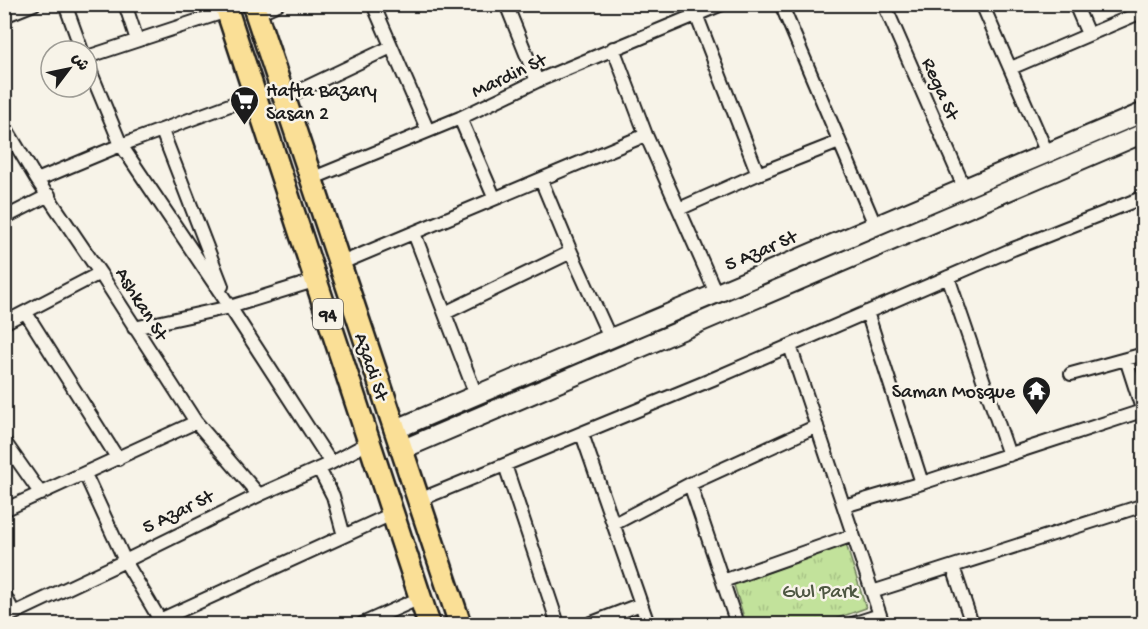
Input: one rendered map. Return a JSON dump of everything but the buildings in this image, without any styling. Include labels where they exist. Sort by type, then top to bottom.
[{"type":"highway","name":"Azadi St","points":[[226,8],[429,624]]},
{"type":"highway","name":"Azadi St","points":[[255,9],[460,624]]},
{"type":"main road","name":"5 Azar St","points":[[398,440],[476,395],[1143,112]]},
{"type":"main road","points":[[398,440],[774,291],[1143,133]]},
{"type":"main road","points":[[767,271],[774,291]]},
{"type":"street","points":[[4,15],[34,4]]},
{"type":"street","points":[[65,4],[78,39]]},
{"type":"street","points":[[125,4],[137,40]]},
{"type":"street","points":[[255,9],[278,4]]},
{"type":"street","points":[[373,4],[428,130]]},
{"type":"street","name":"Mardin St","points":[[311,179],[460,118],[694,10],[722,4]]},
{"type":"street","points":[[781,4],[875,225]]},
{"type":"street","name":"Rega St","points":[[884,4],[964,187]]},
{"type":"street","points":[[982,4],[1047,153]]},
{"type":"street","points":[[1074,4],[1088,34]]},
{"type":"street","points":[[506,5],[537,81]]},
{"type":"street","points":[[99,53],[226,8]]},
{"type":"street","points":[[694,10],[758,174]]},
{"type":"street","points":[[1011,68],[1143,11]]},
{"type":"street","points":[[284,98],[391,47]]},
{"type":"street","points":[[613,48],[646,135],[716,293]]},
{"type":"street","points":[[99,91],[122,145],[230,307],[325,466],[344,536]]},
{"type":"street","points":[[37,180],[122,145],[254,96]]},
{"type":"street","points":[[460,118],[494,197]]},
{"type":"street","name":"Ashkan St","points":[[4,125],[37,180],[196,422],[259,495]]},
{"type":"street","points":[[162,131],[230,307]]},
{"type":"street","points":[[339,264],[646,135]]},
{"type":"street","points":[[679,209],[839,142]]},
{"type":"street","points":[[541,180],[570,252],[610,338]]},
{"type":"street","points":[[4,218],[49,195]]},
{"type":"street","points":[[419,500],[582,434],[948,277],[1143,197]]},
{"type":"street","points":[[414,233],[476,395]]},
{"type":"street","points":[[445,313],[570,252]]},
{"type":"street","points":[[4,323],[100,273]]},
{"type":"street","points":[[948,277],[1009,455]]},
{"type":"street","points":[[134,328],[230,307],[317,280]]},
{"type":"street","points":[[867,312],[922,483]]},
{"type":"street","points":[[26,313],[118,459]]},
{"type":"street","points":[[790,346],[881,620],[852,624]]},
{"type":"street","points":[[1071,374],[1143,354]]},
{"type":"street","points":[[844,506],[1143,413],[1126,359]]},
{"type":"street","points":[[4,510],[196,422]]},
{"type":"street","points":[[614,524],[690,484],[817,426]]},
{"type":"street","points":[[582,434],[648,624]]},
{"type":"street","points":[[4,441],[41,494]]},
{"type":"street","name":"5 Azar St","points":[[9,616],[259,495],[325,466],[370,442]]},
{"type":"street","points":[[505,465],[558,624]]},
{"type":"street","points":[[85,474],[155,622],[179,619],[393,513]]},
{"type":"street","points":[[690,484],[737,624]]},
{"type":"street","points":[[872,592],[1143,505]]},
{"type":"street","points":[[723,581],[853,535]]},
{"type":"street","points":[[953,567],[972,624]]},
{"type":"street","points":[[4,594],[9,616]]},
{"type":"street","points":[[362,624],[420,598]]},
{"type":"street","points":[[589,624],[642,604]]},
{"type":"green space","name":"Gwl Park","points":[[846,544],[866,608],[821,624],[746,624],[734,585]]},
{"type":"place","name":"Hafta Bazary Sasan 2","points":[[245,126]]},
{"type":"place","name":"Saman Mosque","points":[[1036,416]]}]
